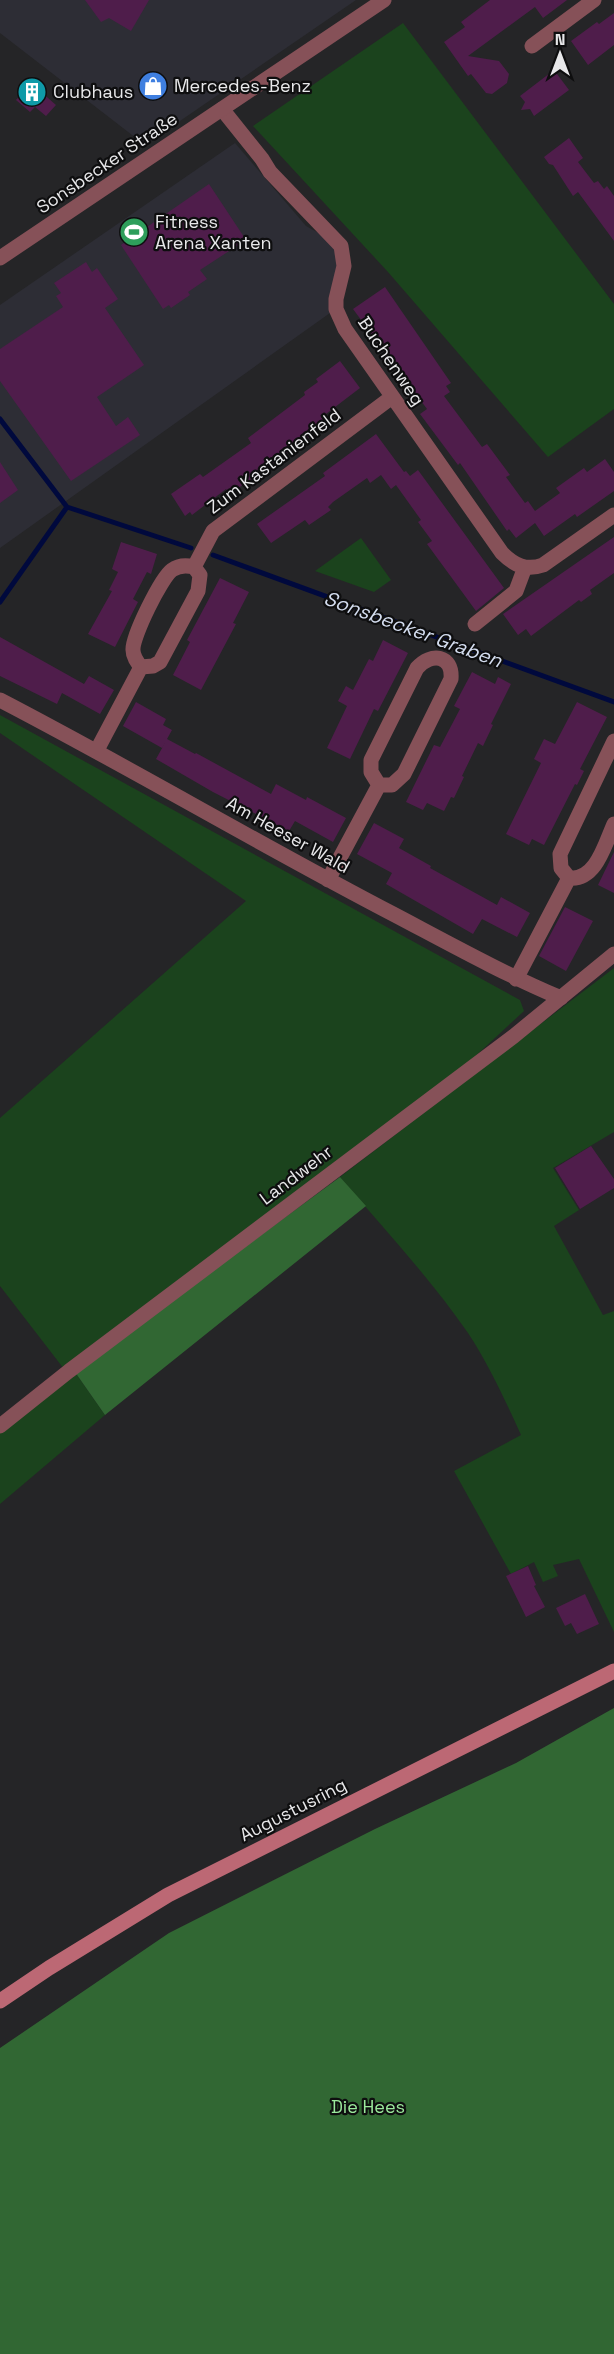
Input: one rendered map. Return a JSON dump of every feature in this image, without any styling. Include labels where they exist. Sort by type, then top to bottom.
[{"type":"main road","name":"Augustusring","points":[[0,2001],[168,1895],[614,1671]]},
{"type":"street","name":"Sonsbecker Straße","points":[[0,258],[384,0]]},
{"type":"street","points":[[532,46],[594,0]]},
{"type":"street","name":"Buchenweg","points":[[222,109],[270,172],[341,246],[344,262],[336,299],[338,316],[502,553],[510,561],[525,567]]},
{"type":"street","name":"Zum Kastanienfeld","points":[[194,567],[213,531],[392,397]]},
{"type":"street","points":[[475,624],[516,591],[525,567],[534,568],[543,565],[614,516]]},
{"type":"street","points":[[183,566],[194,567],[200,575],[198,591],[160,662],[141,667],[134,656],[133,644],[137,630],[162,583],[174,569],[183,566]]},
{"type":"street","points":[[443,658],[449,665],[451,679],[404,774],[392,785],[379,785],[371,772],[371,760],[417,668],[427,659],[443,658]]},
{"type":"street","points":[[96,750],[141,667]]},
{"type":"street","name":"Am Heeser Wald","points":[[0,700],[96,750],[328,880],[516,979],[561,998]]},
{"type":"street","points":[[569,878],[561,868],[560,854],[614,741]]},
{"type":"street","points":[[328,880],[379,785]]},
{"type":"street","points":[[569,878],[576,878],[590,872],[614,824]]},
{"type":"street","points":[[516,979],[569,878]]},
{"type":"street","name":"Landwehr","points":[[0,1426],[69,1371],[561,998],[614,954]]},
{"type":"shaded area","points":[[0,0],[356,0],[145,145],[0,33]]},
{"type":"shaded area","points":[[235,143],[306,226],[324,236],[333,246],[338,261],[330,313],[0,548],[0,305]]},
{"type":"green space","points":[[403,23],[614,304],[614,409],[548,457],[388,272],[253,126]]},
{"type":"green space","points":[[361,538],[391,580],[374,592],[315,571]]},
{"type":"green space","points":[[0,715],[520,1000],[524,1011],[469,1062],[64,1369],[0,1286],[0,1118],[246,901],[0,733]]},
{"type":"green space","points":[[614,968],[614,1132],[553,1168],[579,1210],[554,1226],[603,1315],[614,1311],[614,1632],[579,1559],[553,1565],[558,1576],[543,1582],[534,1562],[511,1574],[454,1471],[521,1435],[490,1370],[468,1333],[422,1273],[340,1177]]},
{"type":"green space","points":[[340,1177],[366,1206],[105,1415],[75,1372]]},
{"type":"green space","points":[[75,1372],[105,1415],[0,1504],[0,1430]]},
{"type":"green space","name":"Die Hees","points":[[614,1708],[614,2354],[0,2354],[0,2048],[169,1933],[375,1829],[516,1763]]},
{"type":"building","points":[[85,0],[149,0],[131,31],[109,18],[101,22]]},
{"type":"building","points":[[490,0],[567,0],[543,18],[535,7],[468,56],[499,61],[509,74],[507,83],[492,94],[486,93],[471,74],[468,76],[444,42],[465,27],[461,22]]},
{"type":"building","points":[[614,13],[614,45],[588,65],[571,41]]},
{"type":"building","points":[[554,70],[569,90],[534,116],[530,109],[521,110],[525,102],[520,96]]},
{"type":"building","name":"Clubhaus","points":[[31,83],[56,105],[46,116],[35,107],[30,112],[16,100]]},
{"type":"building","points":[[569,138],[583,158],[578,162],[594,183],[598,181],[604,189],[607,186],[614,196],[614,241],[578,192],[573,196],[553,165],[549,164],[544,157]]},
{"type":"building","points":[[209,184],[246,240],[200,270],[207,279],[188,292],[190,295],[171,308],[169,305],[163,309],[121,245]]},
{"type":"building","points":[[86,262],[92,272],[97,268],[118,299],[105,308],[144,365],[97,397],[116,426],[128,417],[140,435],[71,481],[0,381],[0,349],[63,307],[56,296],[61,293],[54,283]]},
{"type":"building","points":[[385,287],[451,383],[446,386],[450,392],[444,396],[482,447],[487,444],[510,475],[506,477],[525,503],[528,501],[535,511],[560,493],[556,488],[584,468],[587,472],[605,459],[614,472],[614,491],[577,517],[575,514],[544,536],[535,523],[516,538],[509,529],[507,531],[460,463],[458,465],[420,414],[427,409],[353,309]]},
{"type":"building","points":[[340,361],[360,388],[322,417],[327,424],[230,494],[226,489],[192,515],[190,512],[185,516],[171,494],[200,474],[203,477],[251,443],[248,438],[305,395],[304,392],[318,382],[316,379]]},
{"type":"building","points":[[376,434],[404,472],[406,471],[410,476],[418,470],[504,588],[476,611],[427,544],[432,541],[418,522],[421,520],[396,485],[391,489],[381,475],[370,483],[367,478],[333,502],[328,507],[331,510],[309,525],[305,520],[271,543],[257,524],[325,476],[323,473]]},
{"type":"building","points":[[0,462],[18,490],[0,503]]},
{"type":"building","points":[[614,537],[614,573],[590,590],[592,594],[581,602],[579,600],[531,636],[526,629],[518,635],[503,614]]},
{"type":"building","points":[[121,542],[157,554],[151,574],[147,572],[133,599],[138,602],[115,647],[88,634],[112,591],[109,590],[118,572],[112,569]]},
{"type":"building","points":[[220,578],[249,592],[233,623],[236,624],[201,690],[173,675],[190,642],[187,640]]},
{"type":"building","points":[[0,637],[84,684],[89,676],[114,690],[100,714],[62,693],[57,704],[0,676]]},
{"type":"building","points":[[383,640],[408,653],[378,711],[374,709],[350,759],[327,748],[347,706],[338,701],[346,686],[353,690],[369,659],[373,661]]},
{"type":"building","points":[[472,672],[495,684],[498,677],[511,684],[483,746],[478,743],[454,798],[451,797],[444,811],[427,803],[423,810],[406,802],[434,745],[440,747],[460,709],[454,706]]},
{"type":"building","points":[[136,702],[166,719],[163,725],[172,730],[167,739],[271,794],[276,784],[306,800],[307,797],[346,818],[333,842],[295,821],[289,831],[213,792],[156,759],[166,741],[162,748],[123,726]]},
{"type":"building","points":[[577,702],[607,717],[580,769],[584,771],[544,845],[532,839],[529,845],[506,834],[541,763],[534,759],[544,739],[555,744]]},
{"type":"building","points":[[374,823],[404,839],[399,848],[431,866],[430,868],[497,905],[501,897],[530,913],[517,937],[482,919],[473,934],[386,884],[392,873],[357,854]]},
{"type":"building","points":[[614,852],[614,893],[598,885]]},
{"type":"building","points":[[565,907],[593,921],[566,971],[539,956]]},
{"type":"building","points":[[591,1146],[614,1179],[614,1188],[580,1209],[555,1168]]},
{"type":"building","points":[[528,1566],[536,1585],[534,1586],[545,1607],[526,1617],[506,1576]]},
{"type":"building","points":[[585,1594],[599,1624],[577,1634],[571,1623],[565,1626],[556,1608]]},
{"type":"waterway","name":"Sonsbecker Graben","points":[[0,419],[67,507]]},
{"type":"waterway","name":"Sonsbecker Graben","points":[[0,602],[67,507],[191,548]]},
{"type":"waterway","name":"Sonsbecker Graben","points":[[213,555],[614,702]]},
{"type":"place","name":"Mercedes-Benz","points":[[153,86]]},
{"type":"place","name":"Clubhaus","points":[[32,92]]},
{"type":"place","name":"Fitness Arena Xanten","points":[[134,232]]}]
